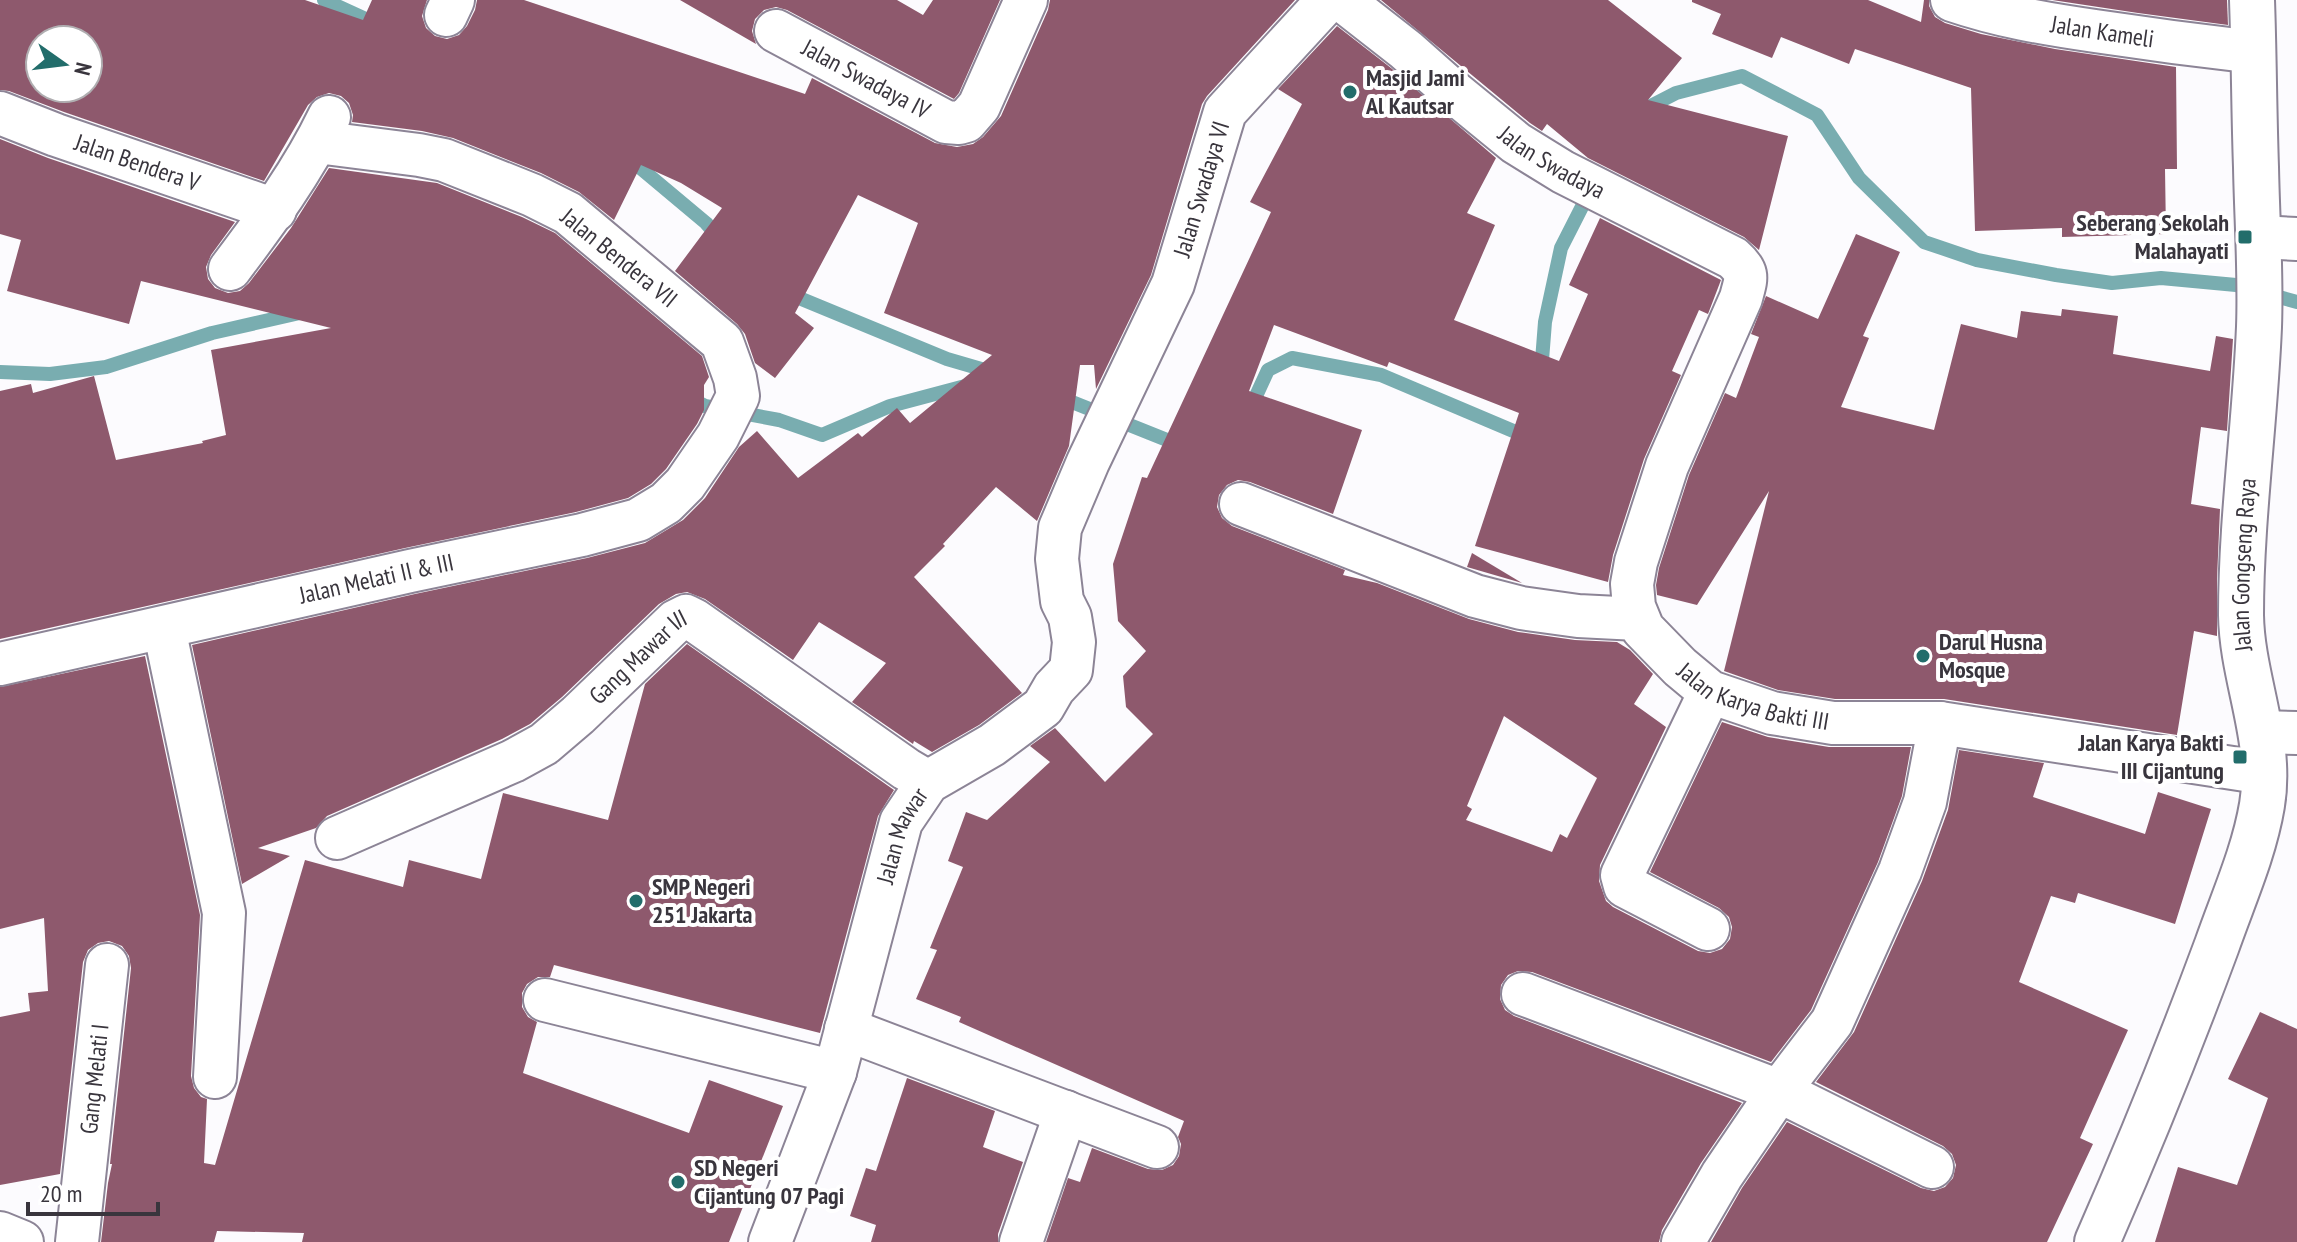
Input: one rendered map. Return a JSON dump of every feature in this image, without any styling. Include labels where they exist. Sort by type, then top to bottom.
[{"type":"street","name":"Jalan Swadaya IV","points":[[776,31],[946,122],[959,123],[966,121],[979,106],[1026,0]]},
{"type":"street","name":"Jalan Swadaya VI","points":[[1116,405],[1173,284],[1225,112],[1328,0]]},
{"type":"street","name":"Jalan Swadaya","points":[[1342,0],[1505,135],[1581,180],[1733,258],[1744,267],[1746,278],[1741,298],[1667,466],[1636,562],[1632,597],[1638,619]]},
{"type":"street","name":"Jalan Kameli","points":[[1952,0],[2030,21],[2254,52]]},
{"type":"street","name":"Jalan Gongseng Raya","points":[[2097,1242],[2203,982],[2242,874],[2259,824],[2274,746],[2245,658],[2241,619],[2259,324],[2272,243],[2252,0]]},
{"type":"street","name":"Jalan Bendera V","points":[[0,113],[275,210]]},
{"type":"street","name":"Jalan Bendera VII","points":[[275,210],[323,129],[444,160],[532,195],[568,213],[722,342],[738,396],[718,436]]},
{"type":"street","points":[[230,269],[275,210]]},
{"type":"street","name":"Jalan Mawar","points":[[770,1242],[835,1072],[901,822],[928,782],[992,745],[1043,707],[1054,688],[1071,670],[1074,642],[1070,617],[1062,601],[1057,559],[1060,528],[1116,405]]},
{"type":"street","name":"Jalan Melati II & III","points":[[0,664],[638,520],[666,503],[685,484],[718,436]]},
{"type":"street","points":[[1241,504],[1475,596],[1521,608],[1578,616],[1638,619]]},
{"type":"street","name":"Gang Mawar III","points":[[337,838],[513,761],[544,744],[676,621],[686,616],[928,782]]},
{"type":"street","name":"Jalan Karya Bakti III","points":[[1638,619],[1658,646],[1710,692],[1772,713],[1833,723],[1940,723],[2274,746]]},
{"type":"street","points":[[164,628],[224,913],[215,1077]]},
{"type":"street","points":[[1708,929],[1625,886],[1622,875],[1710,692]]},
{"type":"street","points":[[1683,1242],[1722,1175],[1779,1091],[1832,1022],[1900,871],[1925,802],[1940,723]]},
{"type":"street","name":"Gang Melati I","points":[[77,1242],[107,965]]},
{"type":"street","points":[[1523,994],[1779,1091],[1932,1167]]},
{"type":"street","points":[[545,1000],[835,1072]]},
{"type":"street","points":[[846,1029],[1157,1147]]},
{"type":"street","points":[[1021,1242],[1066,1112]]},
{"type":"street","points":[[0,1233],[22,1242]]},
{"type":"building","points":[[0,0],[305,0],[363,20],[372,0],[427,0],[422,16],[426,28],[435,36],[447,39],[459,35],[467,26],[477,0],[524,0],[805,94],[812,78],[935,143],[957,147],[973,144],[983,137],[1001,116],[1050,0],[1295,0],[1202,104],[1151,275],[1096,389],[1094,365],[1080,365],[1069,446],[1037,521],[996,487],[914,577],[1022,693],[979,725],[932,752],[914,741],[913,744],[852,702],[886,663],[819,622],[793,660],[705,599],[687,592],[676,594],[659,604],[530,724],[327,816],[316,828],[258,848],[290,856],[242,884],[192,645],[645,543],[683,520],[705,498],[739,447],[757,431],[798,478],[858,433],[862,437],[897,408],[910,423],[992,355],[884,313],[918,223],[858,195],[795,313],[814,328],[775,378],[755,363],[745,334],[737,324],[675,271],[722,208],[681,183],[641,165],[614,220],[579,192],[541,173],[453,138],[352,122],[349,103],[341,96],[329,93],[317,97],[308,105],[264,181],[43,104],[104,104],[104,24],[24,24],[24,97],[0,90]]},
{"type":"building","points":[[680,0],[897,0],[923,15],[933,0],[1000,0],[954,99],[787,10],[776,7],[764,10],[755,19],[752,31],[756,44]]},
{"type":"building","points":[[1381,0],[1608,0],[1682,58],[1648,100],[1788,136],[1759,250],[1744,237],[1588,158],[1547,124],[1542,131]]},
{"type":"building","points":[[1692,0],[1868,0],[1921,22],[1924,0],[1929,0],[1935,17],[1981,34],[2055,49],[2176,67],[2177,169],[2165,169],[2166,234],[2062,237],[2062,228],[1975,231],[1971,88],[1855,49],[1849,64],[1781,37],[1772,58],[1712,34],[1721,14]]},
{"type":"building","points":[[2052,0],[2227,0],[2228,25],[2138,13]]},
{"type":"building","points":[[1337,26],[1496,158],[1467,213],[1495,225],[1454,320],[1559,361],[1588,294],[1569,285],[1600,218],[1721,280],[1708,314],[1699,310],[1672,371],[1681,375],[1644,459],[1613,555],[1608,582],[1475,546],[1519,413],[1389,362],[1387,367],[1274,325],[1249,391],[1362,430],[1333,514],[1238,480],[1227,485],[1219,495],[1217,507],[1222,518],[1232,526],[1345,570],[1343,575],[1377,583],[1469,619],[1518,632],[1617,642],[1630,650],[1653,674],[1634,704],[1666,727],[1600,865],[1599,881],[1606,901],[1613,907],[1698,951],[1710,953],[1722,949],[1730,939],[1732,927],[1729,917],[1719,908],[1650,872],[1722,722],[1768,737],[1829,747],[1911,747],[1902,796],[1878,862],[1811,1010],[1771,1062],[1532,972],[1518,971],[1508,975],[1501,985],[1500,999],[1505,1010],[1514,1016],[1742,1103],[1701,1163],[1662,1230],[1659,1242],[1046,1242],[1068,1178],[1080,1182],[1092,1148],[1148,1169],[1162,1170],[1173,1165],[1179,1156],[1181,1144],[1178,1137],[1184,1121],[959,1022],[961,1017],[916,999],[937,950],[930,948],[963,867],[948,861],[966,812],[987,820],[1050,762],[1030,746],[1055,728],[1105,782],[1153,734],[1126,707],[1123,676],[1146,651],[1118,621],[1113,564],[1142,477],[1147,478],[1271,212],[1250,202],[1302,104],[1278,89]],"holes":[[[1504,716],[1597,778],[1567,838],[1560,834],[1552,852],[1466,820],[1472,809],[1467,806]]]},
{"type":"building","points":[[0,139],[235,222],[206,267],[208,279],[215,288],[228,293],[240,291],[249,283],[291,228],[329,168],[437,183],[555,233],[702,356],[709,377],[704,385],[704,410],[666,469],[651,484],[628,498],[0,639],[0,391],[31,384],[33,393],[94,376],[116,460],[203,443],[226,435],[211,350],[331,328],[141,281],[129,324],[7,291],[21,240],[0,234]]},
{"type":"building","points":[[1856,234],[1900,252],[1863,336],[1869,338],[1841,407],[1934,430],[1961,324],[2017,338],[2021,311],[2061,316],[2062,309],[2118,316],[2113,354],[2210,371],[2216,336],[2233,339],[2227,431],[2201,427],[2191,504],[2220,509],[2217,636],[2194,631],[2177,735],[1944,699],[1835,699],[1778,690],[1724,671],[1769,491],[1697,605],[1657,595],[1659,568],[1689,475],[1725,393],[1736,398],[1759,337],[1751,334],[1766,296],[1818,319]]},
{"type":"building","points":[[1472,553],[1522,583],[1467,567]]},
{"type":"building","points":[[687,644],[894,790],[878,816],[820,1033],[554,965],[550,977],[538,977],[527,984],[522,993],[522,1007],[528,1017],[537,1022],[523,1073],[689,1133],[709,1080],[783,1106],[729,1242],[302,1242],[304,1233],[217,1231],[214,1242],[101,1242],[112,1164],[131,968],[129,956],[122,946],[109,941],[98,943],[88,950],[83,962],[60,1174],[0,1185],[0,1017],[30,1011],[28,993],[48,991],[44,918],[0,929],[0,687],[145,656],[200,915],[191,1076],[194,1088],[207,1099],[204,1163],[215,1165],[305,860],[403,887],[409,860],[481,879],[503,793],[608,820],[645,684]]},
{"type":"building","points":[[1959,750],[2044,763],[2033,797],[2145,834],[2158,792],[2211,809],[2175,924],[2078,893],[2075,903],[2051,896],[2019,982],[2128,1030],[2080,1138],[2093,1144],[2047,1242],[1711,1242],[1742,1188],[1787,1122],[1921,1188],[1934,1191],[1945,1187],[1953,1178],[1956,1165],[1952,1154],[1943,1146],[1816,1082],[1854,1032],[1922,881],[1948,810]]},
{"type":"building","points":[[2260,1012],[2297,1029],[2297,1242],[2155,1242],[2178,1167],[2237,1185],[2268,1098],[2228,1079]]},
{"type":"building","points":[[907,1078],[995,1111],[983,1147],[1023,1162],[998,1242],[871,1242],[876,1225],[850,1216],[866,1168],[876,1171]]},
{"type":"waterway","points":[[324,0],[379,25]]},
{"type":"waterway","points":[[1643,110],[1676,93],[1742,76],[1817,115],[1859,178],[1924,242],[1977,260],[2056,275],[2112,283],[2161,278],[2236,285],[2297,302]]},
{"type":"waterway","points":[[626,156],[706,223],[721,240]]},
{"type":"waterway","points":[[1541,373],[1545,322],[1561,248],[1590,191]]},
{"type":"waterway","points":[[787,293],[947,359],[995,373]]},
{"type":"waterway","points":[[0,372],[50,374],[106,367],[212,333],[304,312]]},
{"type":"waterway","points":[[1250,409],[1268,370],[1292,358],[1381,375],[1518,433],[1528,424]]},
{"type":"waterway","points":[[688,397],[705,406],[779,420],[822,435],[890,406],[969,385]]},
{"type":"waterway","points":[[1057,396],[1182,446]]},
{"type":"place","name":"Masjid Jami Al Kautsar","points":[[1350,92]]},
{"type":"place","name":"Seberang Sekolah Malahayati","points":[[2245,237]]},
{"type":"place","name":"Darul Husna Mosque","points":[[1923,656]]},
{"type":"place","name":"Jalan Karya Bakti III Cijantung","points":[[2240,757]]},
{"type":"place","name":"SMP Negeri 251 Jakarta","points":[[636,901]]},
{"type":"place","name":"SD Negeri Cijantung 07 Pagi","points":[[678,1182]]}]
